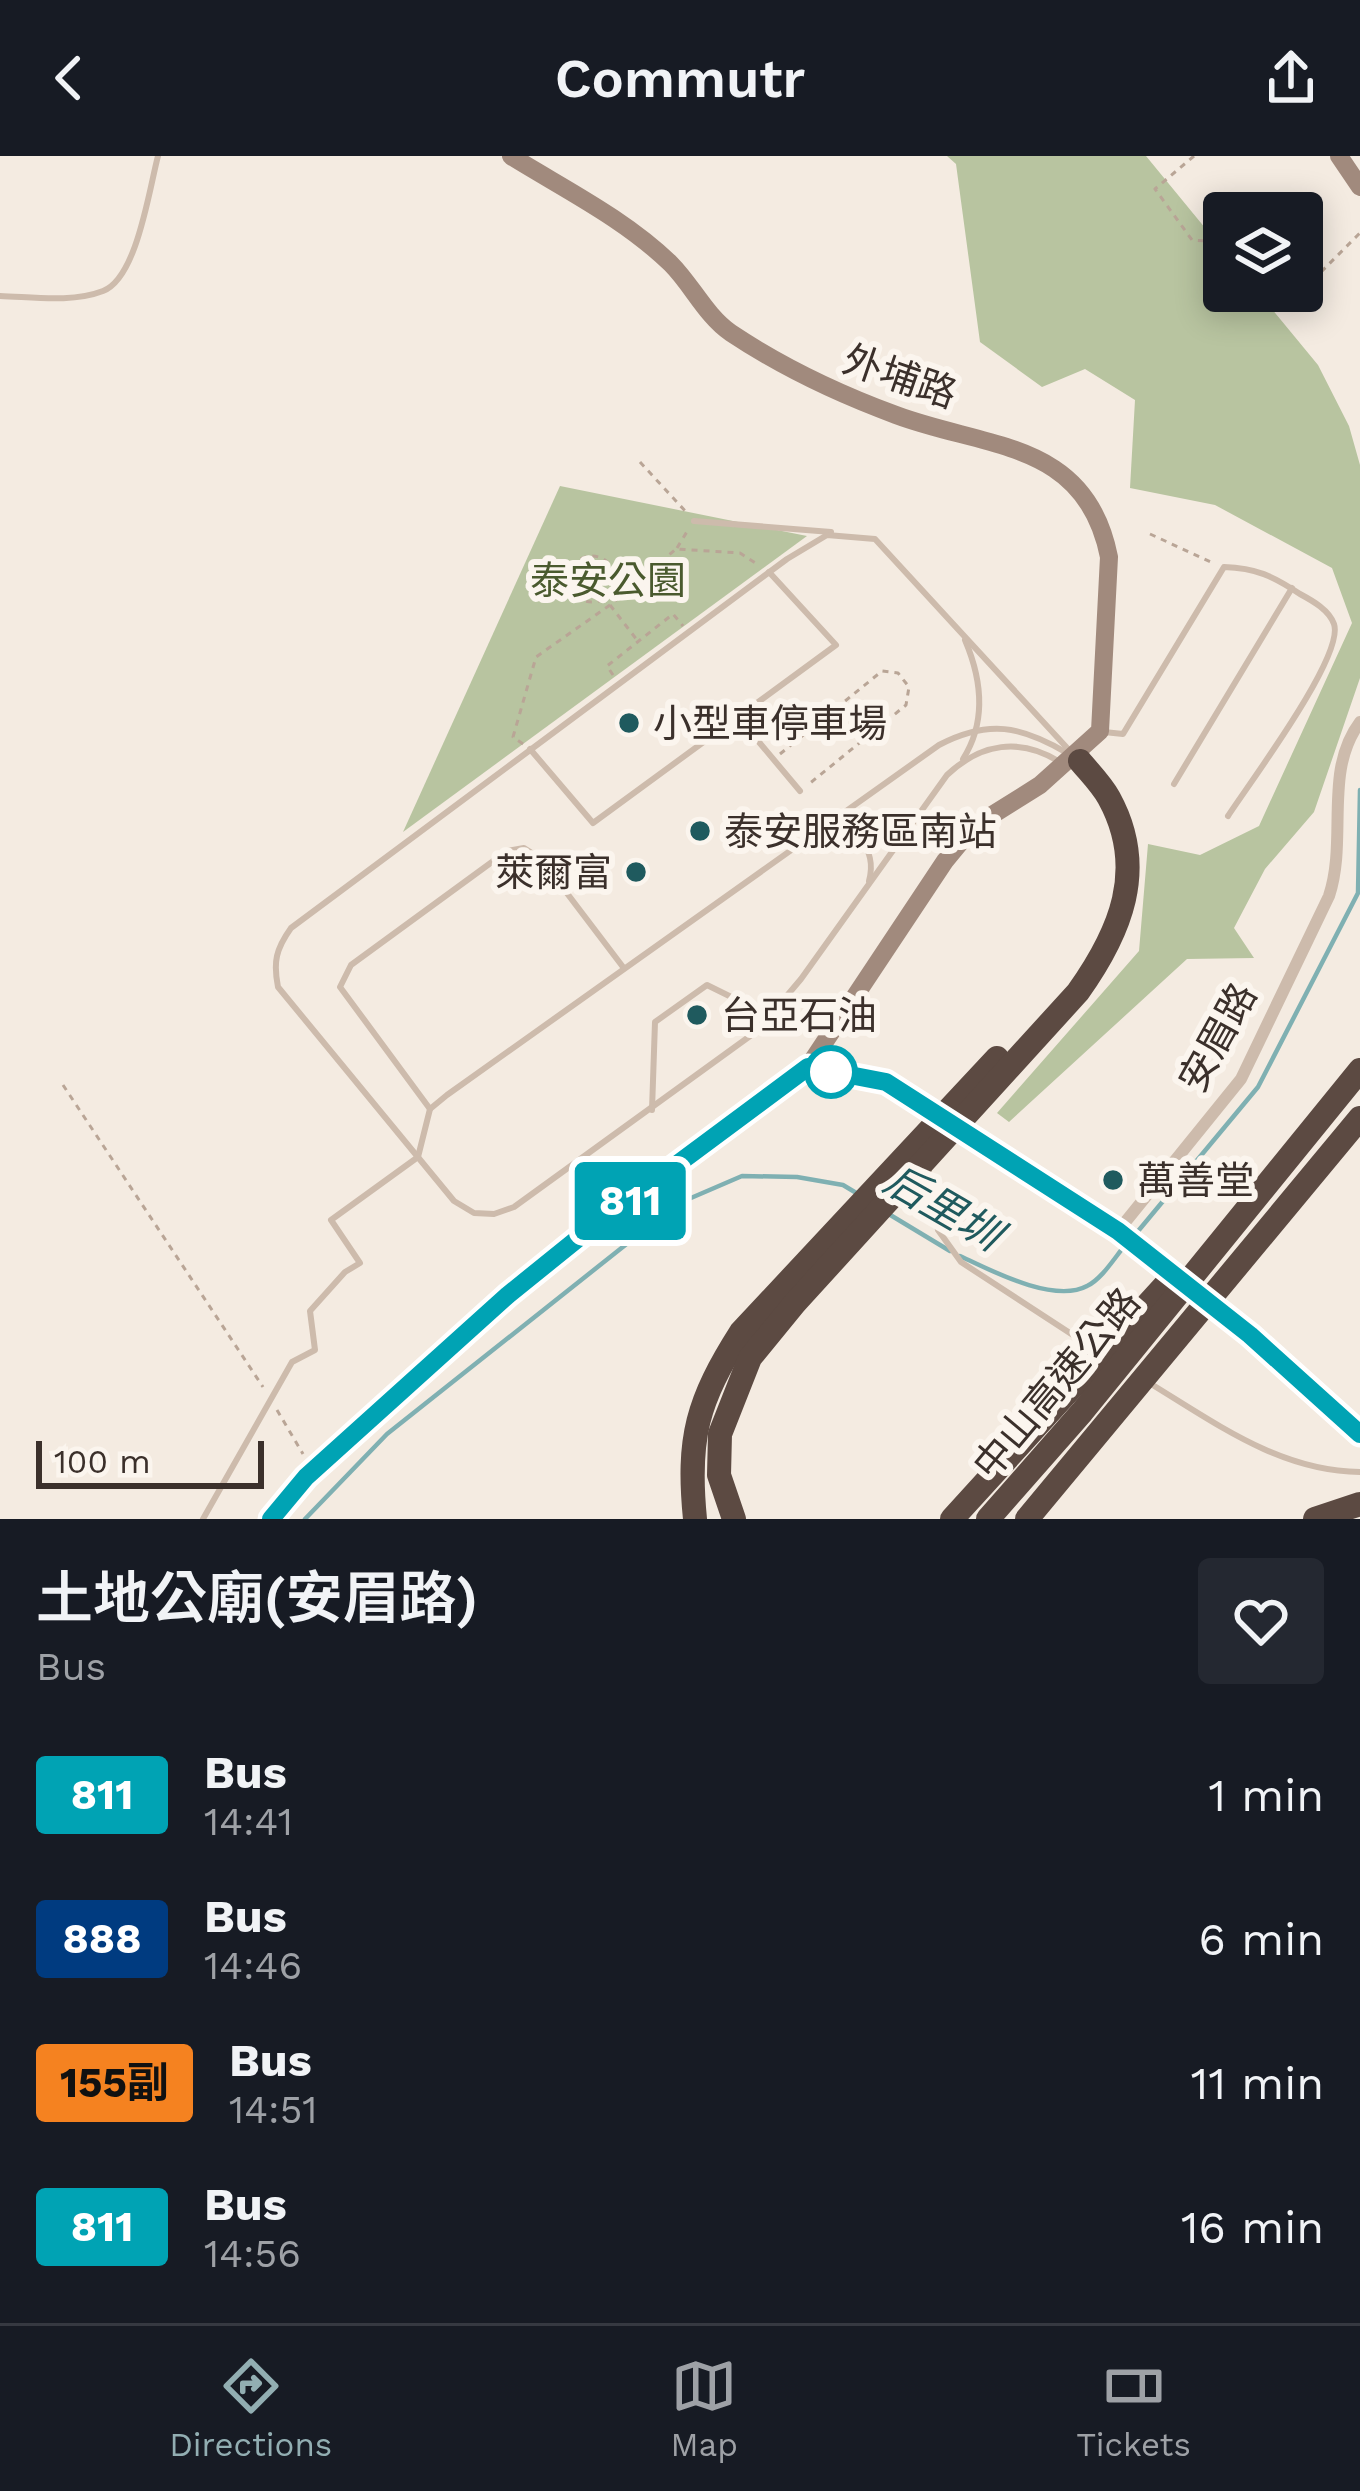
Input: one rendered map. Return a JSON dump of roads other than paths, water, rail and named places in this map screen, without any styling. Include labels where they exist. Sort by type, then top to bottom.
[{"type":"highway","points":[[695,1519],[695,1432],[712,1378],[741,1332],[862,1215],[970,1098],[1098,942],[1114,903],[1114,834],[1102,805],[1071,760]]},
{"type":"highway","name":"中山高速公路","points":[[988,1519],[1360,1070]]},
{"type":"highway","points":[[952,1519],[1161,1291],[1290,1133],[1329,1112]]},
{"type":"highway","name":"中山高速公路","points":[[1027,1519],[1360,1118]]},
{"type":"highway","points":[[734,1519],[724,1495],[719,1451],[725,1414],[750,1358],[862,1215]]},
{"type":"highway","points":[[1315,1519],[1360,1504]]},
{"type":"street","name":"外埔路","points":[[511,156],[639,236],[673,266],[727,331],[822,385],[861,401],[1035,455],[1079,488],[1104,530],[1109,557],[1100,731]]},
{"type":"street","points":[[1339,156],[1360,187]]},
{"type":"street","name":"安眉路","points":[[1118,1231],[1241,1079],[1329,896],[1336,874],[1342,751],[1360,722]]},
{"type":"street","points":[[271,1519],[314,1471],[508,1295],[808,1067],[945,861],[974,827],[1040,785],[1100,731]]},
{"type":"street","points":[[808,1067],[886,1082],[1118,1231],[1250,1335],[1360,1434]]},
{"type":"lane","points":[[0,296],[71,298],[106,291],[124,276],[158,156]]},
{"type":"lane","points":[[694,521],[875,538],[1058,739],[1071,760]]},
{"type":"lane","points":[[841,533],[811,542],[769,572],[308,914],[278,946],[273,966],[278,987],[454,1201],[474,1213],[514,1208],[757,1031],[801,980],[947,776],[962,762],[991,747],[1023,745],[1071,760]]},
{"type":"lane","points":[[1100,731],[1123,734],[1224,567],[1257,568],[1321,607],[1334,622],[1335,633],[1325,669],[1228,816]]},
{"type":"lane","points":[[530,749],[593,823],[836,645],[769,572]]},
{"type":"lane","points":[[1174,784],[1292,588]]},
{"type":"lane","points":[[962,633],[980,694],[977,730],[962,762]]},
{"type":"lane","points":[[738,717],[800,791]]},
{"type":"lane","points":[[203,1519],[292,1362],[315,1350],[310,1311],[360,1263],[331,1220],[418,1157],[430,1108],[939,745],[977,730],[1029,731],[1071,760]]},
{"type":"lane","points":[[812,835],[846,830],[860,838],[873,869],[868,885]]},
{"type":"lane","points":[[430,1108],[340,987],[351,965],[508,851],[524,848],[541,859],[623,967]]},
{"type":"lane","points":[[652,1110],[655,1022],[706,986],[770,1016]]},
{"type":"lane","points":[[921,1150],[938,1230],[961,1262],[1194,1410],[1284,1459],[1360,1472]]},
{"type":"waterway","name":"后里圳","points":[[1134,1236],[1258,1087],[1358,893],[1360,790]]},
{"type":"waterway","name":"后里圳","points":[[305,1519],[387,1434],[677,1204],[742,1176],[797,1177],[843,1185],[858,1194]]},
{"type":"waterway","name":"后里圳","points":[[887,1213],[950,1251]]},
{"type":"waterway","name":"后里圳","points":[[960,1256],[1022,1283],[1073,1290],[1098,1278],[1126,1244]]},
{"type":"place","name":"小型車停車場","points":[[629,723]]},
{"type":"place","name":"泰安服務區南站","points":[[700,831]]},
{"type":"place","name":"萊爾富","points":[[636,872]]},
{"type":"place","name":"台亞石油","points":[[697,1015]]},
{"type":"place","name":"萬善堂","points":[[1113,1180]]},
{"type":"park label","name":"泰安公園","points":[[608,580]]}]
